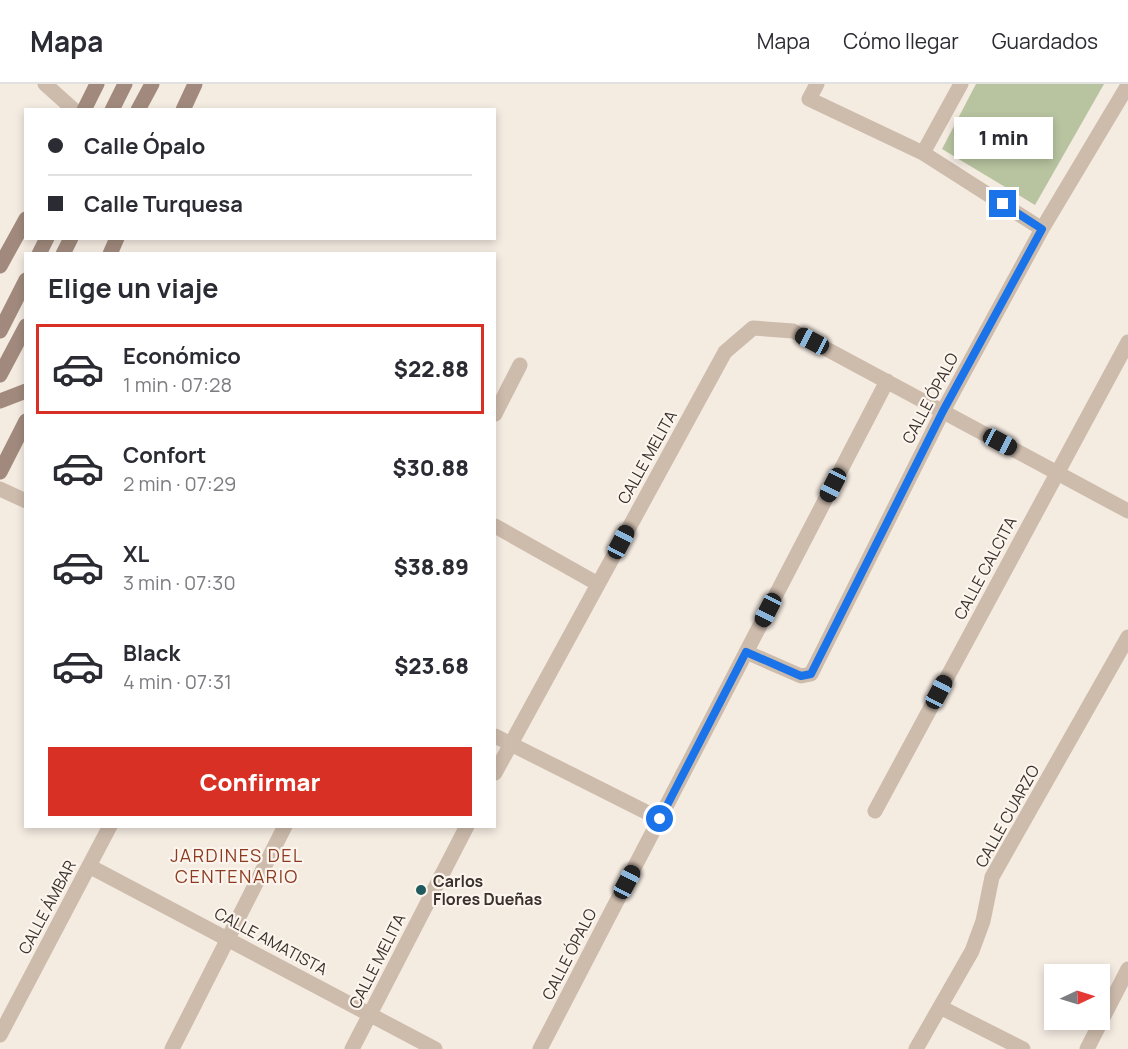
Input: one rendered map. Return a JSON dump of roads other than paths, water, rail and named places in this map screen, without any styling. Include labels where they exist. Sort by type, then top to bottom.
[{"type":"main road","points":[[85,108],[97,84]]},
{"type":"main road","points":[[113,108],[125,84]]},
{"type":"main road","points":[[139,108],[152,84]]},
{"type":"main road","points":[[184,108],[195,84]]},
{"type":"main road","points":[[0,266],[24,223]]},
{"type":"main road","points":[[0,331],[24,284]]},
{"type":"main road","points":[[0,375],[24,330]]},
{"type":"main road","points":[[0,401],[24,392]]},
{"type":"main road","points":[[0,472],[24,425]]},
{"type":"street","points":[[45,84],[72,108]]},
{"type":"street","points":[[817,84],[809,99],[923,153],[1042,229]]},
{"type":"street","points":[[923,153],[961,84]]},
{"type":"street","name":"CALLE ÓPALO","points":[[746,652],[801,676],[811,674],[943,411],[1042,229],[1128,85]]},
{"type":"street","name":"CALLE MELITA","points":[[496,771],[725,352],[753,328],[793,331],[887,381]]},
{"type":"street","name":"CALLE CALCITA","points":[[874,811],[1128,342]]},
{"type":"street","points":[[496,412],[520,364]]},
{"type":"street","points":[[887,381],[1128,511]]},
{"type":"street","name":"CALLE ÓPALO","points":[[540,1049],[887,381]]},
{"type":"street","points":[[0,489],[24,500]]},
{"type":"street","points":[[496,527],[598,584]]},
{"type":"street","name":"CALLE CUARZO","points":[[916,1049],[972,951],[983,921],[992,877],[1128,637]]},
{"type":"street","points":[[496,736],[660,819]]},
{"type":"street","name":"CALLE ÁMBAR","points":[[0,1035],[109,828]]},
{"type":"street","points":[[172,1049],[284,828]]},
{"type":"street","name":"CALLE MELITA","points":[[352,1049],[466,828]]},
{"type":"street","name":"CALLE AMATISTA","points":[[89,866],[435,1049]]},
{"type":"street","points":[[1088,1049],[1128,969]]},
{"type":"street","points":[[940,1007],[1023,1049]]},
{"type":"place","name":"Carlos Flores Dueñas","points":[[421,890]]},
{"type":"district","name":"JARDINES DEL CENTENARIO","points":[[237,865]]}]
